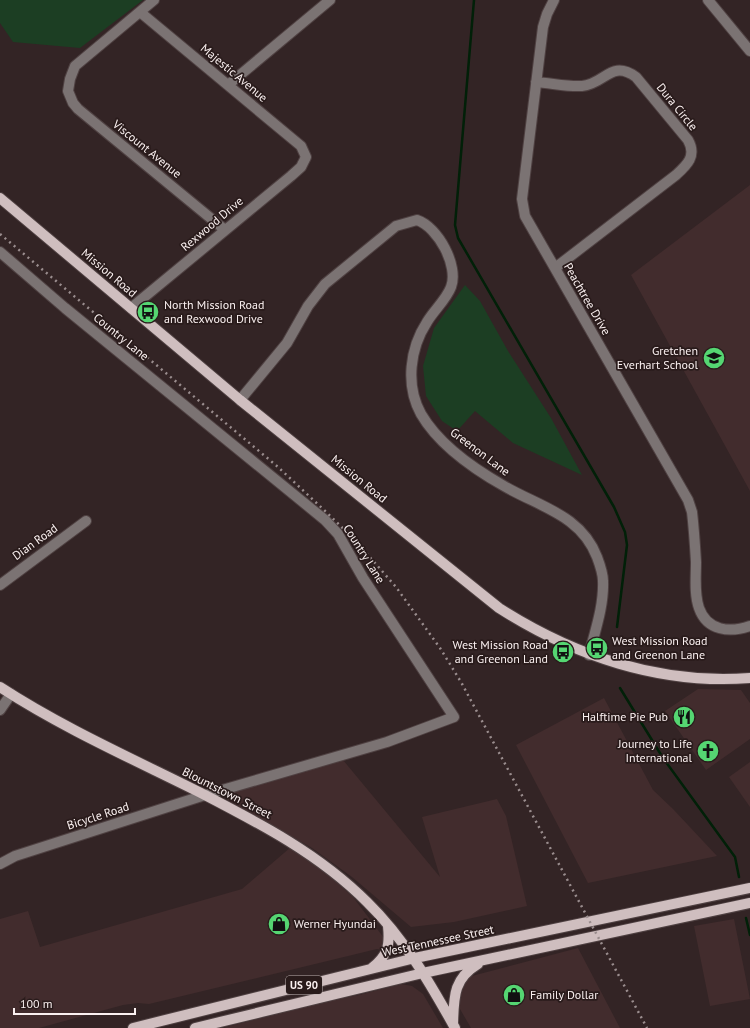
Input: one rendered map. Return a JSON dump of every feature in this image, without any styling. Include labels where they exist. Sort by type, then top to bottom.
[{"type":"main road","name":"Mission Road","points":[[0,198],[240,400],[499,608],[543,635],[589,655],[639,670],[677,676],[706,678],[750,678]]},
{"type":"main road","name":"Blountstown Street","points":[[0,687],[264,826],[312,855],[368,902],[415,958],[454,1026]]},
{"type":"main road","name":"West Tennessee Street","points":[[133,1028],[415,958],[750,888]]},
{"type":"main road","points":[[711,911],[726,893]]},
{"type":"main road","points":[[692,915],[706,902],[707,897]]},
{"type":"main road","name":"US 90","points":[[195,1028],[423,973],[750,903]]},
{"type":"main road","points":[[370,969],[383,959],[387,950],[390,942],[388,926]]},
{"type":"main road","points":[[454,1026],[454,997],[458,984],[468,970],[484,960]]},
{"type":"street","points":[[140,12],[154,0]]},
{"type":"street","points":[[228,86],[330,0]]},
{"type":"street","name":"Peachtree Drive","points":[[554,0],[547,14],[543,27],[522,199],[523,208],[531,228],[688,500],[692,512],[697,600],[702,615],[715,627],[724,630],[732,631],[750,626]]},
{"type":"street","points":[[708,0],[750,51]]},
{"type":"street","name":"Viscount Avenue","points":[[140,12],[82,59],[72,70],[70,78],[70,97],[78,109],[225,230]]},
{"type":"street","name":"Majestic Avenue","points":[[140,12],[301,146],[306,158]]},
{"type":"street","name":"Dura Circle","points":[[536,82],[584,86],[614,71],[625,70],[636,77],[688,140],[692,150],[690,160],[676,175],[555,268]]},
{"type":"street","name":"Rexwood Drive","points":[[131,308],[290,176],[301,166],[306,158]]},
{"type":"street","name":"Greenon Lane","points":[[240,400],[287,343],[308,306],[325,284],[396,226],[417,220],[429,227],[442,245],[449,260],[453,277],[447,295],[422,330],[414,348],[411,368],[415,399],[428,423],[438,437],[452,450],[505,487],[557,512],[570,520],[589,540],[601,566],[603,580],[600,611],[589,655]]},
{"type":"street","name":"Country Lane","points":[[0,252],[71,313],[325,520],[338,534],[363,578],[454,717],[387,742],[205,795]]},
{"type":"street","name":"Dian Road","points":[[0,585],[86,521]]},
{"type":"street","points":[[0,710],[11,694]]},
{"type":"street","name":"Bicycle Road","points":[[0,864],[15,856],[205,795]]},
{"type":"shaded area","name":"Gretchen Everhart School","points":[[750,185],[750,491],[631,275]]},
{"type":"shaded area","points":[[698,689],[741,690],[750,703],[750,739],[706,770],[665,711]]},
{"type":"shaded area","points":[[604,698],[653,790],[717,856],[588,883],[516,745]]},
{"type":"shaded area","points":[[343,760],[440,877],[422,817],[497,799],[506,816],[527,906],[454,922],[411,927],[352,877],[312,848],[226,799],[234,790]]},
{"type":"shaded area","points":[[750,762],[750,807],[729,777]]},
{"type":"shaded area","points":[[291,847],[315,863],[353,897],[384,938],[382,950],[377,949],[149,1004],[138,1003],[123,1005],[39,1028],[0,1028],[0,919],[28,911],[40,947],[242,889]]},
{"type":"shaded area","points":[[734,919],[750,999],[710,1006],[694,926]]},
{"type":"shaded area","name":"Family Dollar","points":[[578,948],[620,1028],[471,1028],[460,1009],[459,1000],[462,986],[468,977]]},
{"type":"shaded area","points":[[401,984],[412,986],[423,994],[443,1028],[223,1028],[313,1004],[359,995]]},
{"type":"green space","points":[[0,0],[143,0],[80,48],[13,42],[0,23]]},
{"type":"green space","points":[[465,285],[480,301],[508,351],[551,418],[582,475],[513,443],[475,411],[457,431],[442,421],[426,396],[423,366],[434,328]]},
{"type":"waterway","points":[[474,0],[455,225],[458,238],[614,507],[625,532],[627,545],[617,627]]},
{"type":"waterway","points":[[620,688],[663,758],[735,857],[739,877]]},
{"type":"waterway","points":[[746,918],[750,935]]},
{"type":"railway","points":[[0,234],[278,467],[354,539],[396,587],[440,648],[461,682],[647,1028]]},
{"type":"place","name":"North Mission Road and Rexwood Drive","points":[[148,312]]},
{"type":"place","name":"Gretchen Everhart School","points":[[714,358]]},
{"type":"place","name":"West Mission Road and Greenon Lane","points":[[597,648]]},
{"type":"place","name":"West Mission Road and Greenon Land","points":[[563,652]]},
{"type":"place","name":"Halftime Pie Pub","points":[[684,717]]},
{"type":"place","name":"Journey to Life International","points":[[708,751]]},
{"type":"place","name":"Werner Hyundai","points":[[279,924]]},
{"type":"place","name":"Family Dollar","points":[[514,995]]}]
